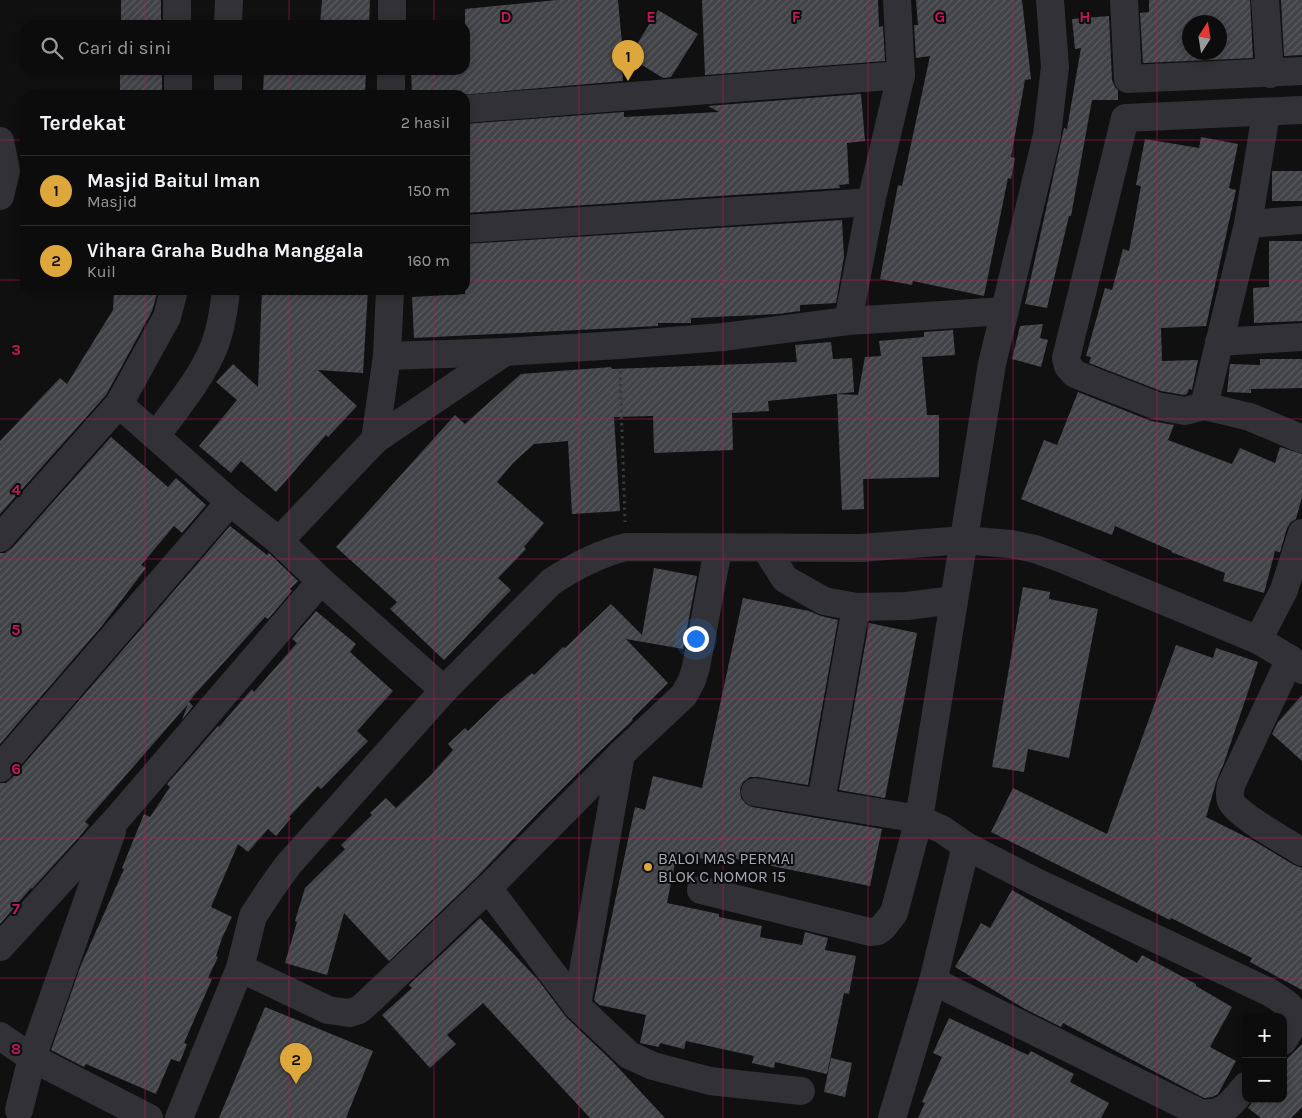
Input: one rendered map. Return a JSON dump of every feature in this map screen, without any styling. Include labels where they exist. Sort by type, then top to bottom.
[{"type":"street","points":[[177,0],[177,20]]},
{"type":"street","points":[[228,20],[229,0]]},
{"type":"street","points":[[392,0],[392,20]]},
{"type":"street","points":[[848,321],[871,202],[901,75],[897,0]]},
{"type":"street","points":[[701,890],[870,932],[878,931],[883,927],[894,912],[919,819],[992,364],[1046,135],[1055,67],[1050,0]]},
{"type":"street","points":[[1124,0],[1128,79],[1270,74],[1302,71]]},
{"type":"street","points":[[1265,0],[1270,74]]},
{"type":"street","points":[[178,75],[178,90]]},
{"type":"street","points":[[228,75],[228,90]]},
{"type":"street","points":[[391,75],[391,90]]},
{"type":"street","points":[[470,109],[901,75]]},
{"type":"street","points":[[1302,110],[1125,118],[1066,358],[1068,366],[1075,374],[1157,406],[1186,411],[1204,406],[1250,417],[1302,439]]},
{"type":"street","points":[[1204,406],[1248,224],[1266,113]]},
{"type":"street","points":[[0,141],[6,171],[0,196]]},
{"type":"street","points":[[470,229],[871,202]]},
{"type":"street","points":[[1248,224],[1302,220]]},
{"type":"street","points":[[0,538],[120,404],[167,317],[173,295]]},
{"type":"street","points":[[156,436],[198,376],[214,348],[221,326],[225,295]]},
{"type":"street","points":[[375,440],[386,356],[390,295]]},
{"type":"street","points":[[386,356],[619,346],[723,337],[848,321],[1005,311]]},
{"type":"street","points":[[1220,342],[1302,338]]},
{"type":"street","points":[[279,541],[375,440],[505,352]]},
{"type":"street","points":[[120,404],[230,502],[279,541],[321,581],[444,690]]},
{"type":"street","points":[[0,768],[230,502]]},
{"type":"street","points":[[1258,640],[1293,594],[1302,533]]},
{"type":"street","points":[[179,1118],[240,968],[254,916],[288,866],[444,690],[551,582],[569,569],[587,560],[626,547],[718,549],[861,548],[963,540],[1011,544],[1035,549],[1091,570],[1258,640],[1296,664],[1231,785],[1229,793],[1231,801],[1240,812],[1302,852]]},
{"type":"street","points":[[766,548],[784,579],[824,601],[856,607],[907,606],[954,600]]},
{"type":"street","points":[[240,968],[328,1010],[349,1013],[359,1010],[488,888],[621,754],[684,695],[689,688],[696,666],[718,549]]},
{"type":"street","points":[[0,947],[116,820],[321,581]]},
{"type":"street","points":[[821,802],[856,607]]},
{"type":"street","points":[[577,1006],[621,754]]},
{"type":"street","points":[[755,792],[919,819],[943,830],[966,846],[1134,930],[1269,992],[1290,1005],[1294,1022],[1287,1034]]},
{"type":"street","points":[[19,1111],[32,1058],[116,820]]},
{"type":"street","points":[[892,1118],[934,981],[966,846]]},
{"type":"street","points":[[488,888],[577,1006],[629,1055],[653,1066],[710,1081],[801,1091]]},
{"type":"street","points":[[934,981],[1189,1114],[1210,1115],[1220,1112],[1229,1106],[1242,1091]]},
{"type":"street","points":[[0,1036],[32,1058],[149,1118]]},
{"type":"path","points":[[619,346],[626,547]]},
{"type":"building","points":[[121,0],[161,0],[161,20],[121,20]]},
{"type":"building","points":[[322,0],[370,0],[369,20],[320,20]]},
{"type":"building","points":[[557,0],[618,0],[623,54],[621,52],[623,81],[470,94],[470,90],[412,90],[411,75],[470,75],[470,20],[465,20],[465,9]]},
{"type":"building","points":[[702,0],[878,0],[879,27],[883,26],[885,61],[705,75]]},
{"type":"building","points":[[916,0],[1022,0],[1031,79],[1025,80],[1011,157],[1015,158],[1011,179],[1008,178],[984,296],[913,281],[912,285],[880,279],[898,185],[902,186],[930,56],[916,58],[914,25],[918,25]]},
{"type":"building","points":[[1149,0],[1250,0],[1253,58],[1227,59],[1227,15],[1182,15],[1182,60],[1209,60],[1143,63],[1140,13],[1149,12]]},
{"type":"building","points":[[1281,0],[1302,0],[1302,55],[1284,56]]},
{"type":"building","points":[[658,10],[698,34],[671,77],[663,78],[629,57]]},
{"type":"building","points":[[1109,16],[1112,80],[1118,90],[1118,100],[1092,100],[1071,216],[1069,216],[1047,308],[1025,304],[1064,128],[1067,129],[1081,48],[1075,49],[1072,19]]},
{"type":"building","points":[[120,75],[162,75],[162,90],[120,90]]},
{"type":"building","points":[[264,75],[366,75],[365,90],[263,90]]},
{"type":"building","points":[[861,94],[865,141],[847,143],[849,184],[839,185],[840,188],[470,213],[470,124],[624,112],[624,117],[719,112],[708,106]]},
{"type":"building","points":[[1201,137],[1238,144],[1229,188],[1236,190],[1206,326],[1161,328],[1162,361],[1198,360],[1192,390],[1189,389],[1187,394],[1184,395],[1161,391],[1089,363],[1091,357],[1086,356],[1105,288],[1112,290],[1123,249],[1129,251],[1141,186],[1136,185],[1145,139],[1199,148]]},
{"type":"building","points":[[1272,171],[1302,171],[1302,201],[1272,201]]},
{"type":"building","points":[[842,220],[844,257],[836,303],[800,305],[800,311],[778,314],[691,318],[691,323],[658,323],[658,326],[414,338],[412,297],[470,295],[470,244]]},
{"type":"building","points":[[1269,241],[1302,241],[1302,321],[1254,323],[1253,288],[1269,287]]},
{"type":"building","points":[[114,295],[157,295],[152,311],[106,395],[0,514],[0,441],[60,378],[67,384],[113,310]]},
{"type":"building","points":[[262,295],[368,295],[363,373],[318,370],[357,406],[328,437],[326,435],[276,492],[241,461],[231,473],[199,446],[237,400],[216,382],[233,364],[258,387]]},
{"type":"building","points":[[1043,324],[1040,338],[1048,340],[1041,367],[1012,359],[1020,326]]},
{"type":"building","points":[[953,330],[955,355],[922,357],[927,415],[939,415],[939,477],[863,479],[864,509],[842,510],[837,394],[858,395],[865,357],[881,356],[879,341],[924,337],[924,332]]},
{"type":"building","points":[[831,342],[833,359],[852,358],[854,392],[768,401],[769,411],[732,413],[733,450],[654,453],[653,416],[614,417],[620,511],[572,514],[568,441],[534,444],[513,463],[497,482],[544,523],[524,547],[526,549],[498,578],[511,590],[444,660],[390,609],[397,602],[336,547],[455,415],[465,424],[521,374],[611,367],[612,369],[797,362],[795,345]]},
{"type":"building","points":[[1260,359],[1302,359],[1302,388],[1251,389],[1251,393],[1227,392],[1230,364],[1260,365]]},
{"type":"building","points":[[1078,392],[1151,421],[1174,425],[1168,440],[1232,464],[1240,448],[1275,463],[1280,447],[1302,454],[1302,497],[1296,519],[1287,528],[1280,552],[1275,551],[1264,593],[1223,581],[1225,573],[1171,552],[1115,526],[1112,535],[1021,499],[1044,440],[1057,445]]},
{"type":"building","points":[[111,437],[168,487],[176,478],[206,505],[182,533],[174,526],[141,565],[146,568],[101,627],[0,744],[0,553],[5,553],[12,548]]},
{"type":"building","points":[[230,526],[267,555],[269,553],[298,581],[268,619],[265,617],[195,694],[189,702],[193,706],[182,720],[188,704],[85,822],[89,825],[80,836],[0,924],[0,783],[6,783],[12,778]]},
{"type":"building","points":[[654,568],[697,576],[683,649],[626,639],[668,683],[477,877],[389,961],[344,913],[327,975],[285,963],[305,888],[345,849],[341,845],[372,815],[370,813],[386,798],[396,808],[430,776],[453,750],[448,744],[465,728],[468,731],[501,699],[532,673],[534,675],[611,604],[642,635]]},
{"type":"building","points":[[1023,587],[1050,592],[1049,599],[1098,609],[1069,758],[1028,749],[1024,772],[992,767]]},
{"type":"building","points":[[743,598],[809,611],[838,620],[808,785],[750,777],[743,782],[740,789],[741,798],[752,807],[882,829],[870,886],[732,858],[731,865],[677,853],[667,903],[719,914],[719,917],[762,926],[760,937],[802,945],[805,932],[828,938],[825,950],[856,956],[849,994],[844,993],[827,1074],[775,1062],[774,1068],[752,1063],[754,1056],[686,1041],[684,1049],[660,1043],[659,1047],[640,1043],[646,1015],[599,1005],[594,1000],[635,807],[645,810],[653,776],[702,788]]},
{"type":"building","points":[[316,611],[356,644],[350,652],[393,691],[357,731],[368,741],[321,789],[318,786],[289,817],[291,818],[276,836],[268,829],[248,852],[238,844],[211,907],[232,917],[222,938],[216,956],[218,957],[208,978],[212,979],[184,1043],[187,1044],[180,1062],[171,1059],[156,1094],[86,1064],[84,1067],[51,1050],[81,965],[124,869],[122,868],[144,814],[150,817],[170,787],[167,784],[252,689],[254,692],[297,643],[292,639]]},
{"type":"building","points":[[869,623],[917,633],[885,798],[839,790]]},
{"type":"building","points":[[1176,645],[1213,658],[1216,648],[1258,662],[1217,779],[1206,817],[1302,868],[1302,990],[1250,962],[1252,958],[991,832],[1013,788],[1107,834]]},
{"type":"building","points":[[1302,695],[1302,761],[1272,734],[1278,722]]},
{"type":"building","points":[[1012,890],[1137,963],[1142,955],[1196,984],[1196,986],[1232,1007],[1210,1047],[1236,1061],[1218,1094],[1204,1098],[1063,1023],[1061,1027],[1025,1009],[955,967],[981,923],[990,928]]},
{"type":"building","points":[[480,918],[539,981],[566,1017],[612,1061],[665,1118],[590,1118],[483,1003],[447,1035],[456,1044],[430,1068],[382,1015],[412,988],[409,985]]},
{"type":"building","points":[[265,1007],[373,1051],[346,1118],[219,1118]]},
{"type":"building","points":[[949,1018],[1028,1055],[1031,1051],[1074,1074],[1070,1082],[1109,1103],[1101,1118],[918,1118],[925,1103],[922,1102],[942,1057],[933,1053]]},
{"type":"building","points":[[1302,1044],[1302,1107],[1291,1118],[1261,1118],[1248,1108],[1252,1103],[1287,1103],[1287,1059]]},
{"type":"building","points":[[831,1058],[852,1063],[845,1097],[824,1092]]},
{"type":"place","name":"Masjid Baitul Iman","points":[[628,81]]},
{"type":"place","name":"BALOI MAS PERMAI BLOK C NOMOR 15","points":[[648,867]]},
{"type":"place","name":"Vihara Graha Budha Manggala","points":[[296,1084]]}]
